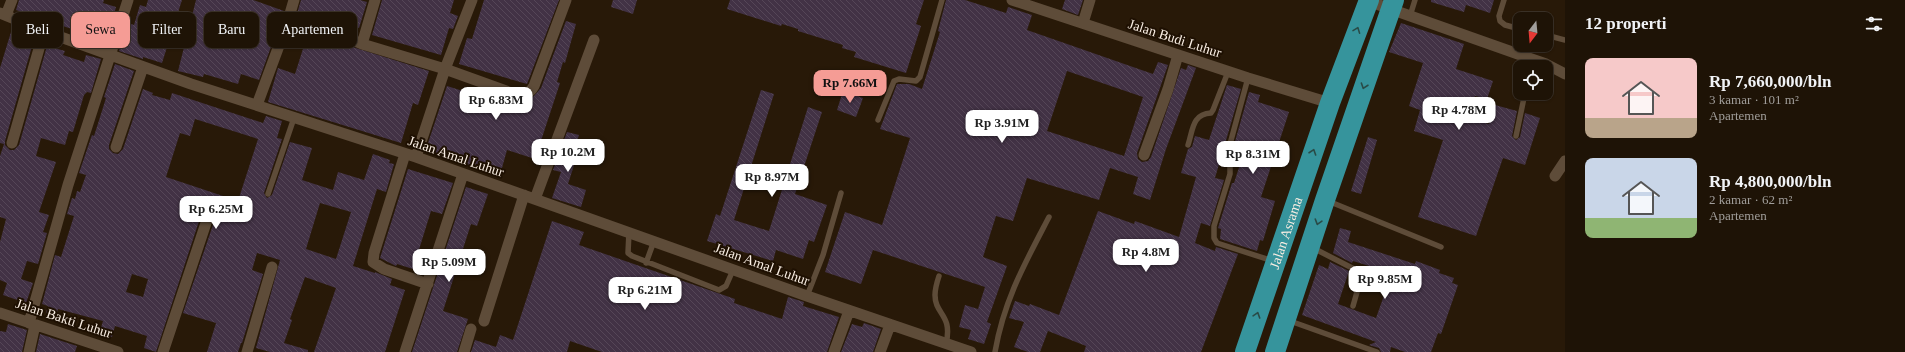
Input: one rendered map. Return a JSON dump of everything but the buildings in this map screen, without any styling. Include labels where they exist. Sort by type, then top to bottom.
[{"type":"highway","name":"Jalan Asrama","points":[[1245,352],[1330,103],[1368,0]]},
{"type":"highway","name":"Jalan Asrama","points":[[1275,352],[1325,200],[1393,5]]},
{"type":"street","points":[[3,14],[12,0]]},
{"type":"street","points":[[28,352],[32,324],[68,185],[109,54],[128,0]]},
{"type":"street","points":[[257,105],[287,24],[294,0]]},
{"type":"street","points":[[362,44],[375,0]]},
{"type":"street","points":[[416,157],[445,69],[472,0]]},
{"type":"street","points":[[357,42],[445,69],[517,95],[530,92],[534,86],[566,0]]},
{"type":"street","name":"Jalan Budi Luhur","points":[[1012,0],[1040,4],[1083,24],[1228,72],[1330,103]]},
{"type":"street","points":[[1083,24],[1090,0]]},
{"type":"street","points":[[1368,0],[1393,5],[1410,16],[1523,60]]},
{"type":"street","name":"Jalan Amal Luhur","points":[[63,38],[143,67],[416,157],[733,270],[971,352]]},
{"type":"street","points":[[535,199],[594,40]]},
{"type":"street","points":[[12,142],[39,48]]},
{"type":"street","points":[[1144,154],[1168,89],[1178,55]]},
{"type":"street","points":[[116,147],[143,67]]},
{"type":"street","points":[[1553,70],[1565,74]]},
{"type":"street","points":[[405,154],[374,253],[373,262],[384,269],[428,284]]},
{"type":"street","points":[[1555,176],[1565,161]]},
{"type":"street","points":[[405,352],[463,174]]},
{"type":"street","points":[[484,321],[524,195]]},
{"type":"street","points":[[163,352],[208,217]]},
{"type":"street","points":[[247,352],[272,267]]},
{"type":"street","points":[[834,352],[849,310]]},
{"type":"street","name":"Jalan Bakti Luhur","points":[[0,313],[118,352]]},
{"type":"street","points":[[880,352],[890,325]]},
{"type":"street","points":[[464,352],[472,329]]},
{"type":"lane","points":[[878,120],[892,84],[899,79],[916,81],[920,77],[942,0]]},
{"type":"lane","points":[[1410,16],[1415,0]]},
{"type":"lane","points":[[1504,0],[1499,16],[1500,21],[1505,25],[1513,27]]},
{"type":"lane","points":[[1553,37],[1565,40]]},
{"type":"lane","points":[[1188,145],[1197,118],[1203,113],[1212,112],[1228,72]]},
{"type":"lane","points":[[1248,78],[1230,144],[1231,169],[1214,226],[1214,238],[1217,243],[1275,262]]},
{"type":"lane","points":[[1516,136],[1524,100]]},
{"type":"lane","points":[[268,194],[294,118]]},
{"type":"lane","points":[[807,296],[823,255],[841,193]]},
{"type":"lane","points":[[1325,200],[1441,247]]},
{"type":"lane","points":[[995,352],[1001,322],[1012,289],[1049,217]]},
{"type":"lane","points":[[629,232],[628,253],[646,263],[719,290],[726,286],[733,270]]},
{"type":"lane","points":[[646,263],[654,241]]},
{"type":"lane","points":[[1310,247],[1360,272],[1361,278],[1353,306]]},
{"type":"lane","points":[[939,276],[935,296],[937,304],[948,324],[946,344]]},
{"type":"lane","points":[[1286,319],[1377,352]]}]
